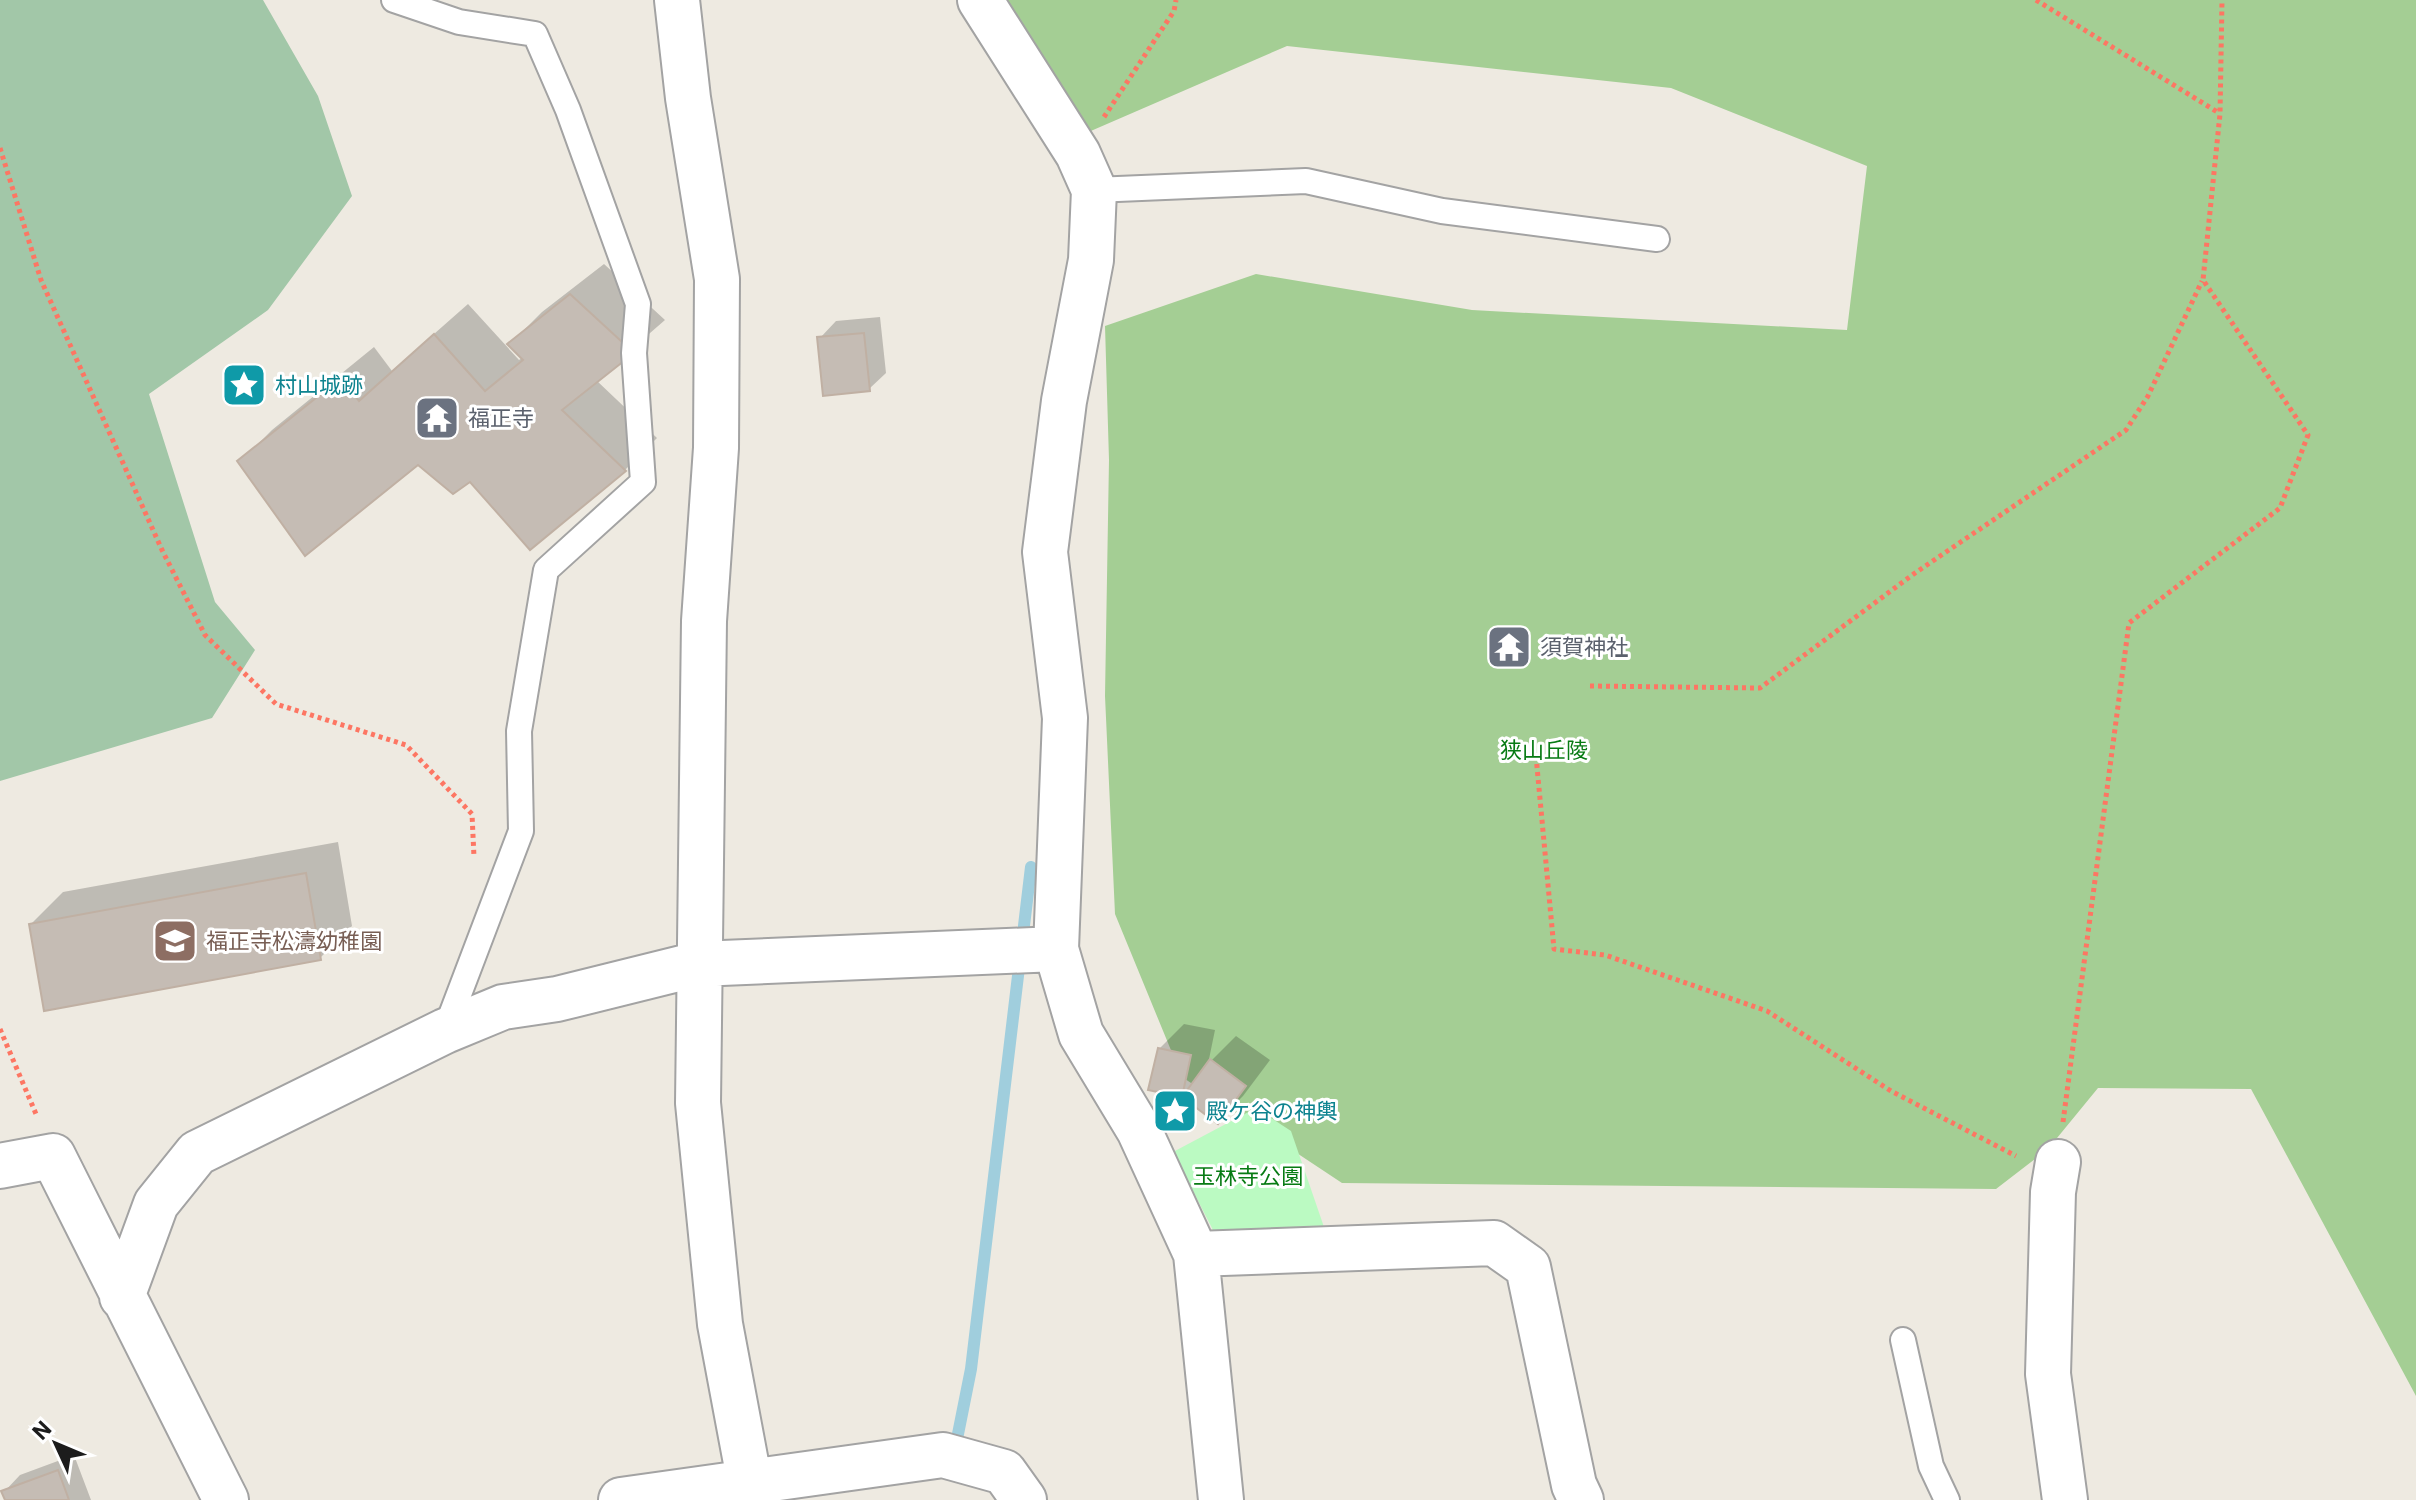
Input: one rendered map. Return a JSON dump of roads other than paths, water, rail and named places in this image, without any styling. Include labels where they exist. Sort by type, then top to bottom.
[{"type":"street","points":[[677,0],[688,98],[717,279],[716,448],[704,621],[698,1103],[718,1309],[751,1492]]},
{"type":"street","points":[[980,0],[1086,172],[1091,260],[1064,401],[1045,552],[1065,718],[1056,949],[1081,1034],[1139,1130],[1196,1254],[1221,1500]]},
{"type":"street","points":[[122,1297],[156,1204],[197,1153],[445,1031],[503,1007],[557,999],[698,964],[1056,949]]},
{"type":"street","points":[[0,1166],[53,1156],[226,1500]]},
{"type":"street","points":[[2057,1170],[2048,1374],[2065,1500]]},
{"type":"street","points":[[1196,1254],[1494,1243],[1528,1267],[1574,1485],[1581,1500]]},
{"type":"street","points":[[621,1500],[751,1492],[943,1455],[1004,1472],[1024,1500]]},
{"type":"lane","points":[[394,0],[459,22],[535,34],[568,110],[638,304],[634,353],[643,482],[546,570],[519,731],[521,831],[445,1031]]},
{"type":"lane","points":[[1086,172],[1306,181],[1442,211],[1657,239]]},
{"type":"lane","points":[[1903,1340],[1931,1466],[1947,1500]]},
{"type":"waterway","points":[[965,1448],[957,1439],[971,1369],[1031,867]]},
{"type":"place","name":"村山城跡","points":[[244,385]]},
{"type":"place","name":"福正寺","points":[[437,418]]},
{"type":"place","name":"須賀神社","points":[[1509,647]]},
{"type":"place","name":"福正寺松濤幼稚園","points":[[175,941]]},
{"type":"place","name":"殿ケ谷の神輿","points":[[1175,1111]]},
{"type":"park label","name":"狭山丘陵","points":[[1544,750]]},
{"type":"park label","name":"玉林寺公園","points":[[1248,1176]]}]
